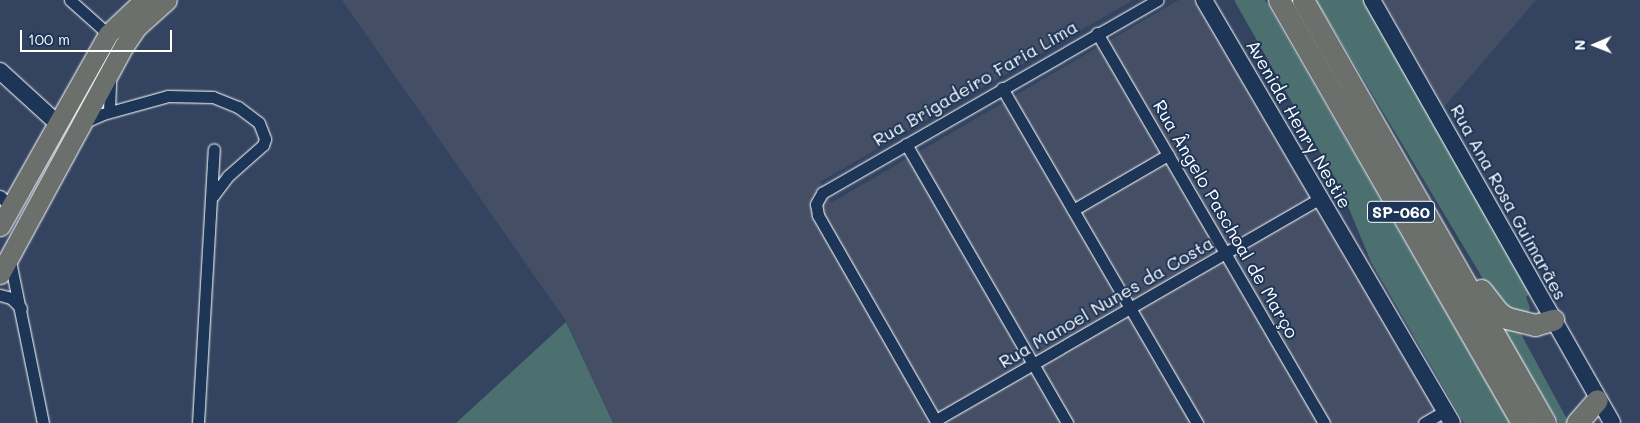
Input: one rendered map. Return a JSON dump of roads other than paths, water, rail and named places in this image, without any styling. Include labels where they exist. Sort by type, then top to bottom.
[{"type":"highway","name":"SP-060","points":[[1279,0],[1522,423]]},
{"type":"highway","name":"SP-060","points":[[1303,0],[1544,423]]},
{"type":"highway","points":[[1442,241],[1498,312],[1536,325],[1553,320]]},
{"type":"highway","points":[[1577,423],[1597,400]]},
{"type":"main road","points":[[0,226],[6,202],[57,124],[108,34],[144,0]]},
{"type":"main road","points":[[0,274],[137,27],[167,0]]},
{"type":"main road","points":[[108,34],[116,51],[111,71]]},
{"type":"main road","points":[[57,124],[74,119],[80,132]]},
{"type":"main road","points":[[57,124],[61,142],[80,132]]},
{"type":"street","points":[[70,0],[108,34]]},
{"type":"street","name":"Rua Brigadeiro Faria Lima","points":[[937,421],[818,215],[816,204],[822,193],[1097,32],[1158,0]]},
{"type":"street","name":"Avenida Henry Nestie","points":[[1204,0],[1319,200],[1448,417]]},
{"type":"street","name":"Rua Ana Rosa Guimarães","points":[[1372,0],[1597,400],[1612,423]]},
{"type":"street","name":"Rua Ângelo Paschoal de Março","points":[[1097,32],[1324,423]]},
{"type":"street","points":[[0,71],[57,124]]},
{"type":"street","points":[[109,112],[111,71]]},
{"type":"street","points":[[1002,88],[1197,423]]},
{"type":"street","points":[[80,132],[109,112],[168,96],[212,97],[238,107],[259,123],[266,133],[263,145],[228,176],[213,196]]},
{"type":"street","points":[[906,144],[1067,423]]},
{"type":"street","points":[[198,423],[213,196],[214,150]]},
{"type":"street","points":[[1073,210],[1168,155]]},
{"type":"street","name":"Rua Manoel Nunes da Costa","points":[[937,421],[1319,200]]},
{"type":"street","points":[[9,256],[43,423]]},
{"type":"street","points":[[0,295],[11,298],[21,308]]},
{"type":"street","points":[[1424,423],[1448,417]]}]
